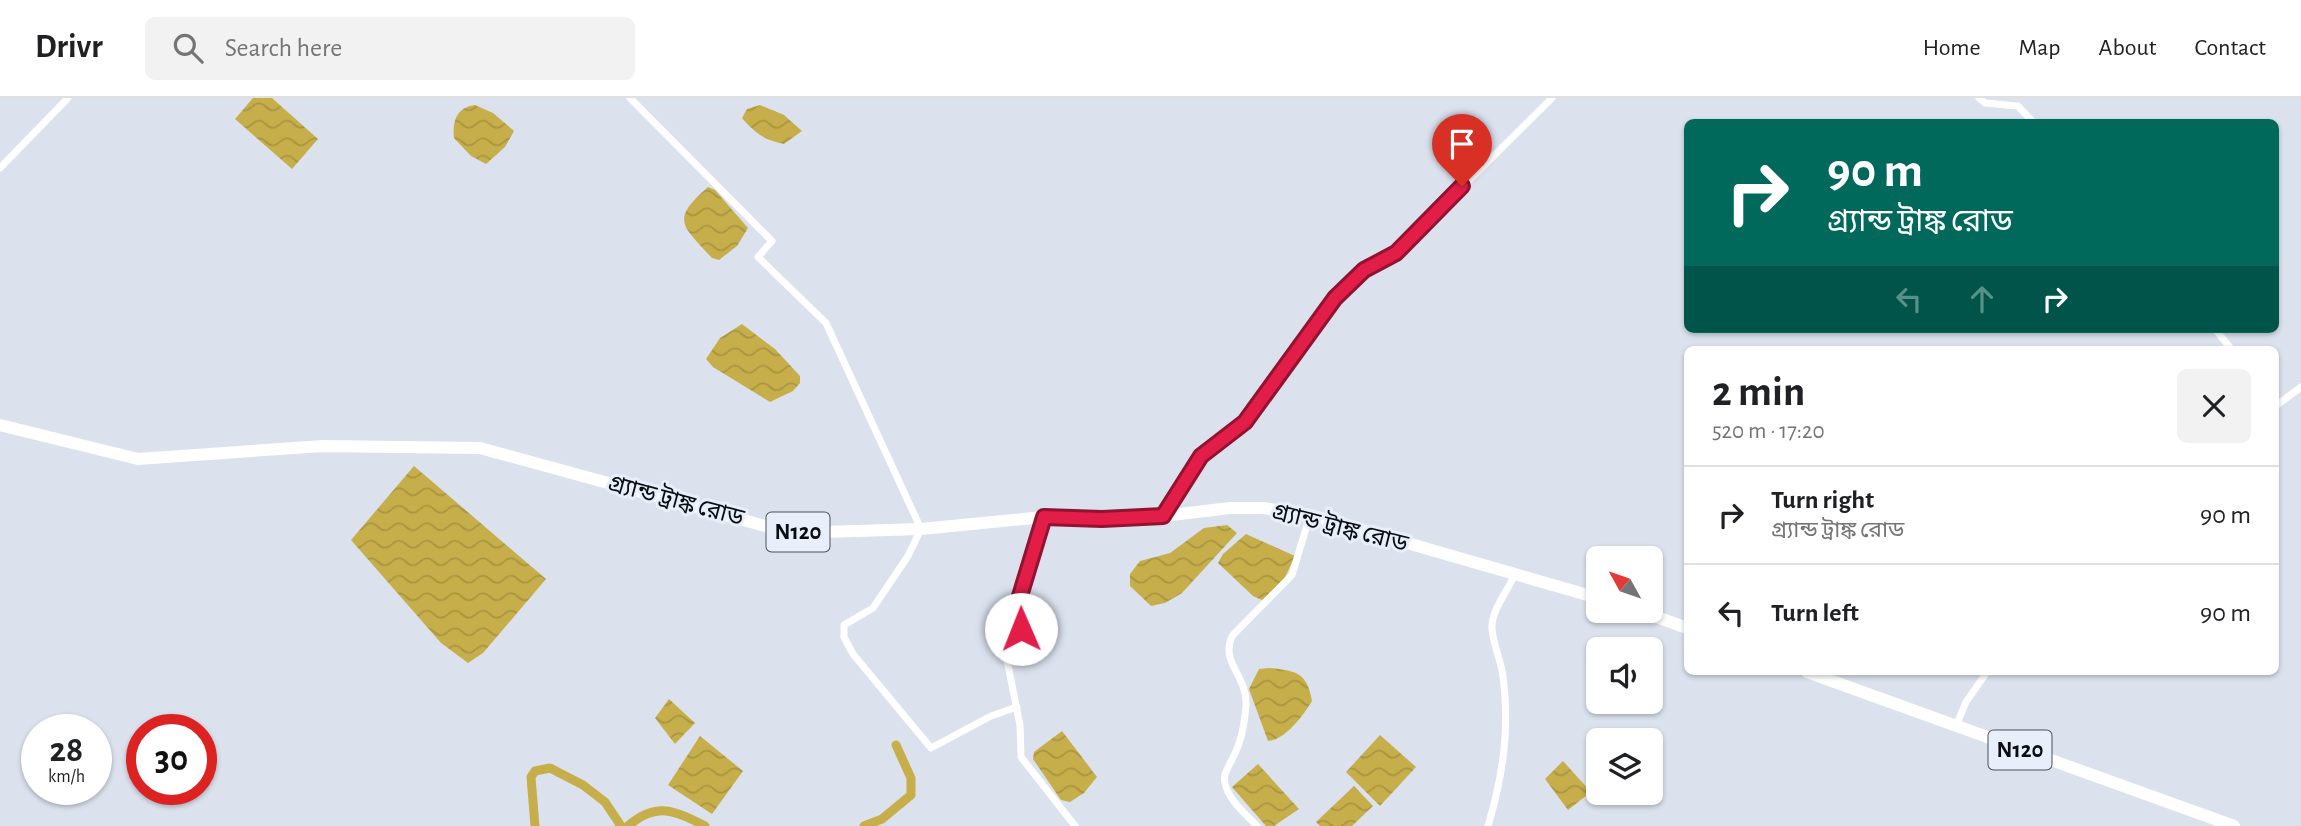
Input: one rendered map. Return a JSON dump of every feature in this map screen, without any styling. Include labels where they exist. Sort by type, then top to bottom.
[{"type":"highway","name":"গ্র্যান্ড ট্রাঙ্ক রোড","points":[[0,425],[138,459],[323,446],[480,448],[791,533],[921,528],[1044,517],[1102,519],[1163,516],[1230,508],[1263,508],[1310,515],[1586,595]]},
{"type":"highway","points":[[1663,619],[1684,627]]},
{"type":"highway","name":"N120","points":[[1815,675],[2234,826]]},
{"type":"street","points":[[0,168],[68,98]]},
{"type":"street","points":[[630,98],[772,241],[758,257],[826,323],[921,528],[908,556],[873,608],[844,625],[844,637],[853,654],[931,748],[991,716],[1017,707]]},
{"type":"street","points":[[1163,516],[1201,456],[1245,422],[1335,298],[1364,270],[1396,253],[1552,98]]},
{"type":"street","points":[[1979,98],[1985,103],[2018,106],[2030,119]]},
{"type":"street","points":[[2279,403],[2301,387]]},
{"type":"street","points":[[1257,826],[1225,786],[1224,775],[1241,743],[1246,703],[1240,672],[1231,664],[1227,647],[1232,636],[1292,575],[1310,515]]},
{"type":"street","points":[[1044,517],[1020,596],[1021,629],[1006,655],[1017,707],[1021,757],[1075,826]]},
{"type":"street","points":[[1488,826],[1502,779],[1508,716],[1501,661],[1492,629],[1495,614],[1515,574]]},
{"type":"street","points":[[1955,727],[1966,702],[1985,675]]},
{"type":"water","points":[[253,98],[272,98],[318,139],[292,169],[235,119]]},
{"type":"water","points":[[475,105],[493,113],[514,131],[505,147],[486,164],[471,156],[454,138],[457,116],[464,109]]},
{"type":"water","points":[[760,105],[784,115],[802,131],[784,144],[760,135],[742,118],[747,109]]},
{"type":"water","points":[[708,187],[715,190],[748,228],[737,246],[719,260],[712,258],[684,222],[688,207]]},
{"type":"water","points":[[742,324],[775,349],[800,376],[800,383],[793,391],[770,402],[713,367],[706,359],[720,338]]},
{"type":"water","points":[[414,466],[546,579],[483,653],[468,663],[441,643],[351,540]]},
{"type":"water","points":[[1227,525],[1237,533],[1182,593],[1165,603],[1151,606],[1130,586],[1130,574],[1140,561],[1170,553],[1204,528]]},
{"type":"water","points":[[1246,534],[1295,556],[1282,584],[1262,600],[1253,596],[1218,563],[1223,554]]},
{"type":"water","points":[[1269,668],[1299,675],[1307,684],[1312,701],[1287,732],[1268,741],[1249,689],[1259,669]]},
{"type":"water","points":[[669,699],[695,723],[675,744],[655,718]]},
{"type":"water","points":[[1062,731],[1097,777],[1084,793],[1070,802],[1061,800],[1033,759],[1034,752]]},
{"type":"water","points":[[1380,735],[1416,767],[1380,806],[1346,772]]},
{"type":"water","points":[[700,736],[743,771],[712,814],[668,785]]},
{"type":"water","points":[[1563,761],[1586,786],[1586,796],[1568,810],[1545,779]]},
{"type":"water","points":[[1258,764],[1299,809],[1274,826],[1266,826],[1232,787]]},
{"type":"water","points":[[1354,786],[1373,806],[1352,826],[1320,826],[1316,822]]},
{"type":"waterway","points":[[864,826],[882,819],[911,795],[911,778],[896,745]]},
{"type":"waterway","points":[[535,826],[531,777],[535,771],[550,768],[583,785],[605,802],[621,826]]},
{"type":"waterway","points":[[628,826],[638,818],[656,811],[684,816],[705,826]]},
{"type":"route","points":[[1021,629],[1020,596],[1044,517],[1102,519],[1163,516],[1201,456],[1245,422],[1335,298],[1364,270],[1396,253],[1462,186]]}]
